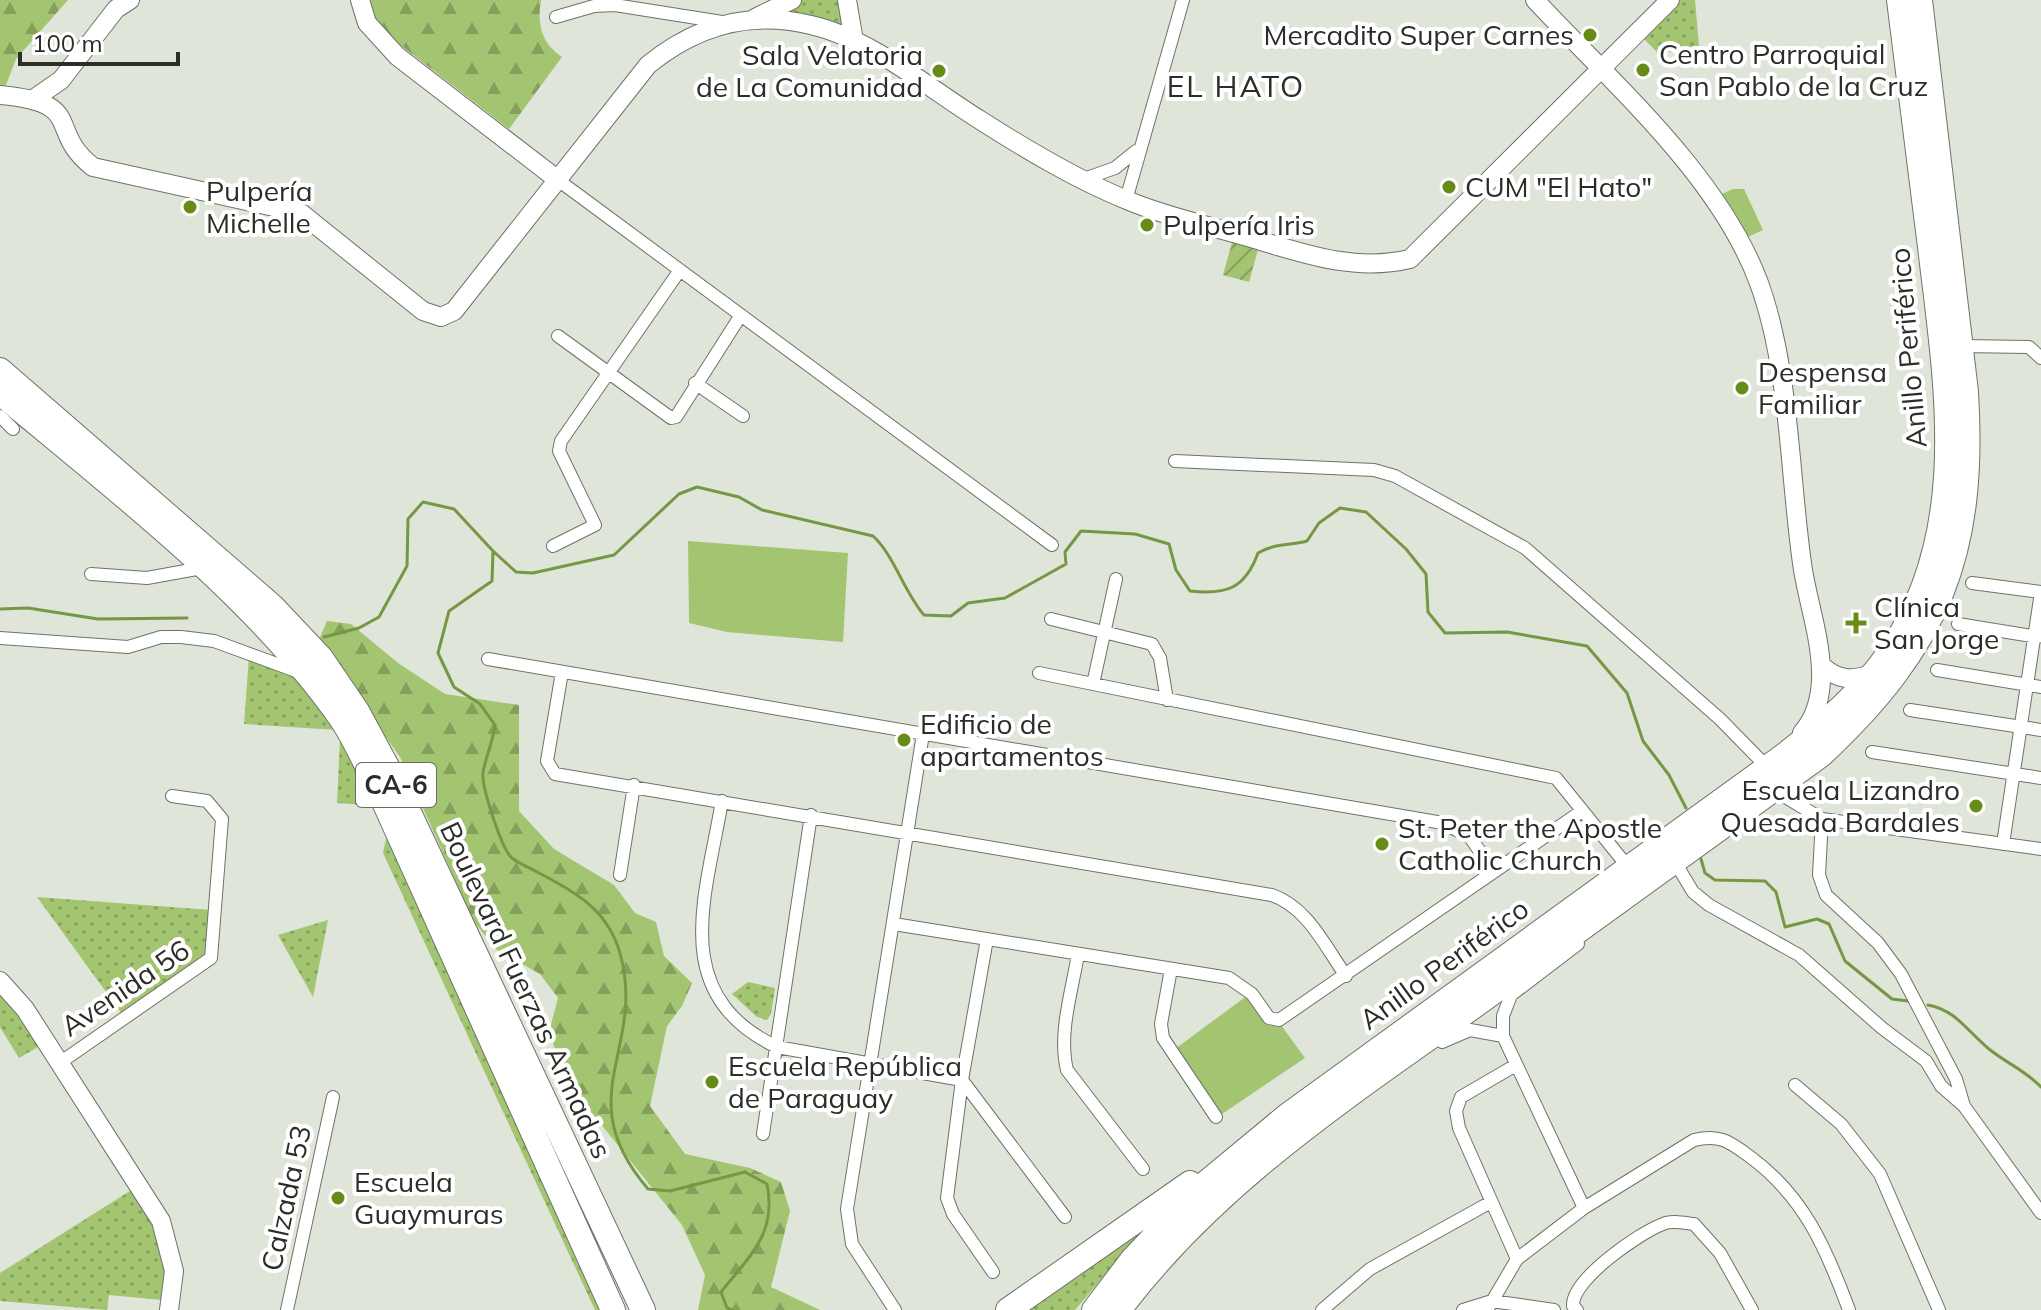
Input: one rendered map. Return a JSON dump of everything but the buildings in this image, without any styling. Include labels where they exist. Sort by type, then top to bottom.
[{"type":"highway","name":"Anillo Periférico","points":[[1119,1310],[1145,1275],[1221,1196],[1306,1126],[1675,862],[1874,673],[1911,615],[1937,541],[1948,468],[1948,393],[1899,0]]},
{"type":"highway","name":"Anillo Periférico","points":[[1094,1310],[1132,1260],[1201,1187],[1288,1115],[1628,867],[1775,770],[1821,755],[1865,714],[1906,662],[1930,621],[1955,555],[1966,507],[1970,457],[1961,346],[1920,0]]},
{"type":"highway","name":"Boulevard Fuerzas Armadas","points":[[0,370],[272,606],[321,658],[348,697],[391,774],[643,1310]]},
{"type":"highway","name":"Boulevard Fuerzas Armadas","points":[[0,393],[202,568],[268,630],[342,720],[375,782],[613,1310]]},
{"type":"highway","points":[[1008,1310],[1288,1115]]},
{"type":"street","points":[[35,98],[61,80],[116,9],[130,0]]},
{"type":"street","points":[[360,0],[367,23],[397,56],[558,180],[1052,545]]},
{"type":"street","points":[[751,20],[792,0]]},
{"type":"street","points":[[847,0],[854,41]]},
{"type":"street","points":[[1126,200],[1138,148],[1183,0]]},
{"type":"street","points":[[1535,0],[1674,149],[1712,197],[1759,284],[1776,359],[1801,560],[1821,665],[1816,711],[1775,770]]},
{"type":"street","points":[[0,95],[35,98],[48,104],[66,124],[83,159],[93,167],[301,213],[423,311],[441,317],[454,311],[648,65],[678,41],[725,23],[751,20],[812,25],[854,41],[1039,157],[1126,200],[1346,264],[1372,265],[1410,259],[1670,0]]},
{"type":"street","points":[[556,17],[594,6],[615,5],[725,23]]},
{"type":"street","points":[[61,80],[66,124]]},
{"type":"street","points":[[1084,179],[1115,168],[1138,148]]},
{"type":"street","points":[[553,546],[595,525],[559,451],[561,441],[680,270]]},
{"type":"street","points":[[558,336],[671,418],[676,417],[741,315]]},
{"type":"street","points":[[1961,346],[2029,347],[2041,358]]},
{"type":"street","points":[[695,383],[743,416]]},
{"type":"street","points":[[0,416],[13,429]]},
{"type":"street","points":[[1175,461],[1374,470],[1395,476],[1525,548],[1720,719],[1822,819],[2041,849]]},
{"type":"street","points":[[91,574],[147,578],[202,568]]},
{"type":"street","points":[[1093,684],[1116,579]]},
{"type":"street","points":[[1972,583],[2041,592],[2037,637],[2025,684],[2003,844]]},
{"type":"street","points":[[1051,619],[1146,640],[1157,648],[1167,700]]},
{"type":"street","points":[[1958,624],[2037,637]]},
{"type":"street","points":[[0,638],[128,647],[161,637],[214,641],[310,678]]},
{"type":"street","points":[[488,659],[1443,823],[1470,837],[1494,872]]},
{"type":"street","points":[[1821,665],[1829,673],[1849,679],[1874,673]]},
{"type":"street","points":[[1937,670],[2041,687]]},
{"type":"street","points":[[562,672],[547,761],[549,769],[555,774],[1272,895],[1289,901],[1302,913],[1346,976]]},
{"type":"street","points":[[1039,673],[1556,778],[1628,867]]},
{"type":"street","points":[[1910,710],[2019,724],[2041,730]]},
{"type":"street","points":[[895,1310],[852,1244],[847,1227],[870,1062],[910,832],[923,734]]},
{"type":"street","points":[[1872,752],[2041,778]]},
{"type":"street","points":[[620,875],[634,785]]},
{"type":"street","name":"Avenida 56","points":[[61,1062],[211,958],[222,819],[207,801],[172,796]]},
{"type":"street","points":[[722,801],[700,944],[705,972],[715,995],[732,1017],[756,1036],[777,1047],[962,1080],[1065,1217]]},
{"type":"street","points":[[894,924],[1229,978],[1241,984],[1271,1020],[1279,1020],[1582,811]]},
{"type":"street","points":[[763,1134],[811,815]]},
{"type":"street","points":[[1822,819],[1819,875],[1826,895],[1878,943],[1901,974],[1956,1079],[1964,1106]]},
{"type":"street","points":[[1675,862],[1693,892],[1709,905],[1737,917],[1799,955],[1882,1028],[1926,1061],[1941,1086],[1964,1106],[2041,1213]]},
{"type":"street","points":[[1584,1208],[1503,1036],[1503,1016],[1511,995],[1565,956],[1608,910]]},
{"type":"street","points":[[987,939],[962,1080],[947,1198],[953,1214],[993,1272]]},
{"type":"street","points":[[1078,954],[1063,1054],[1067,1070],[1143,1169]]},
{"type":"street","points":[[1171,969],[1161,1024],[1163,1038],[1216,1117]]},
{"type":"street","points":[[0,981],[25,1009],[61,1062],[161,1221],[174,1271],[169,1310]]},
{"type":"street","points":[[1385,1069],[1413,1059],[1457,1033],[1481,1030],[1503,1036]]},
{"type":"street","points":[[1516,1065],[1461,1097],[1456,1111],[1459,1128],[1517,1259]]},
{"type":"street","points":[[1795,1085],[1841,1124],[1880,1174],[1939,1310]]},
{"type":"street","name":"Calzada 53","points":[[287,1310],[333,1097]]},
{"type":"street","points":[[1490,1306],[1517,1259],[1584,1208],[1694,1140],[1714,1135],[1726,1139],[1778,1177],[1806,1215],[1829,1257],[1849,1310]]},
{"type":"street","points":[[1322,1310],[1370,1269],[1491,1202]]},
{"type":"street","points":[[1577,1310],[1573,1306],[1575,1290],[1592,1270],[1664,1223],[1694,1224],[1720,1253],[1752,1310]]},
{"type":"street","points":[[1463,1310],[1490,1306],[1554,1310]]},
{"type":"green space","points":[[0,0],[68,0],[16,59],[6,85],[0,85]]},
{"type":"green space","points":[[367,0],[541,0],[542,32],[549,46],[562,57],[509,129],[381,30]]},
{"type":"green space","points":[[798,0],[841,0],[846,33],[778,11]]},
{"type":"green space","points":[[1673,0],[1695,0],[1699,46],[1659,54],[1636,31]]},
{"type":"green space","points":[[1733,189],[1744,189],[1763,230],[1739,241],[1713,198]]},
{"type":"green space","points":[[1233,239],[1259,246],[1249,282],[1223,275]]},
{"type":"green space","points":[[688,541],[848,553],[843,642],[727,632],[689,623]]},
{"type":"green space","points":[[327,621],[351,624],[398,663],[445,694],[519,705],[519,811],[554,849],[614,885],[635,913],[656,922],[664,956],[692,983],[682,1006],[667,1026],[650,1106],[685,1154],[750,1168],[781,1182],[790,1211],[771,1287],[820,1310],[698,1310],[705,1275],[682,1225],[567,1082],[549,1032],[558,998],[540,974],[497,950],[474,922],[400,757],[318,642]]},
{"type":"green space","points":[[249,656],[305,680],[338,730],[244,724]]},
{"type":"green space","points":[[340,739],[381,806],[337,803]]},
{"type":"green space","points":[[389,825],[610,1310],[595,1310],[383,853]]},
{"type":"green space","points":[[37,897],[211,910],[207,956],[122,1014]]},
{"type":"green space","points":[[328,920],[313,997],[278,935]]},
{"type":"green space","points":[[748,982],[775,988],[771,1014],[767,1020],[757,1017],[732,994]]},
{"type":"green space","points":[[0,989],[43,1044],[19,1058],[0,1027]]},
{"type":"green space","points":[[1248,995],[1270,1026],[1278,1021],[1305,1058],[1219,1116],[1175,1049]]},
{"type":"green space","points":[[133,1189],[149,1216],[164,1255],[162,1300],[109,1295],[107,1310],[0,1301],[0,1273]]},
{"type":"green space","points":[[1155,1216],[1075,1310],[1027,1310]]},
{"type":"waterway","points":[[493,551],[516,572],[533,573],[614,555],[679,494],[697,487],[739,497],[762,510],[873,536],[887,553],[924,615],[951,616],[968,603],[1005,598],[1066,564],[1065,552],[1081,531],[1135,534],[1169,544],[1176,570],[1190,591],[1214,592],[1240,582],[1258,553],[1276,546],[1307,541],[1319,523],[1340,508],[1366,512],[1406,549],[1426,574],[1428,612],[1445,633],[1507,632],[1587,646],[1627,693],[1643,741],[1669,775],[1686,808]]},
{"type":"waterway","points":[[324,637],[359,628],[379,617],[407,566],[408,519],[423,502],[454,509],[493,551],[492,581],[449,611],[438,653],[454,687],[480,704],[495,725],[483,779],[493,817],[508,853],[579,897],[601,916],[616,941],[626,990],[611,1100],[614,1127],[625,1156],[648,1189],[670,1191],[745,1172],[767,1184],[768,1217],[759,1243],[721,1292],[727,1308],[732,1310]]},
{"type":"waterway","points":[[0,609],[28,608],[98,619],[187,618]]},
{"type":"waterway","points":[[1701,859],[1705,873],[1715,880],[1765,881],[1776,892],[1785,927],[1817,919],[1829,924],[1845,961],[1892,999],[1908,1001]]},
{"type":"waterway","points":[[1928,1005],[1954,1017],[1989,1049],[2041,1087]]},
{"type":"place","name":"Mercadito Super Carnes","points":[[1590,35]]},
{"type":"place","name":"Centro Parroquial San Pablo de la Cruz","points":[[1643,70]]},
{"type":"place","name":"Sala Velatoria de La Comunidad","points":[[939,71]]},
{"type":"place","name":"CUM \"El Hato\"","points":[[1449,187]]},
{"type":"place","name":"Pulpería Michelle","points":[[190,207]]},
{"type":"place","name":"Pulpería Iris","points":[[1147,225]]},
{"type":"place","name":"Despensa Familiar","points":[[1742,388]]},
{"type":"place","name":"Clínica San Jorge","points":[[1856,623]]},
{"type":"place","name":"Edificio de apartamentos","points":[[904,740]]},
{"type":"place","name":"Escuela Lizandro Quesada Bardales","points":[[1976,806]]},
{"type":"place","name":"St. Peter the Apostle Catholic Church","points":[[1382,844]]},
{"type":"place","name":"Escuela República de Paraguay","points":[[712,1082]]},
{"type":"place","name":"Escuela Guaymuras","points":[[338,1198]]},
{"type":"district","name":"EL HATO","points":[[1236,87]]}]
